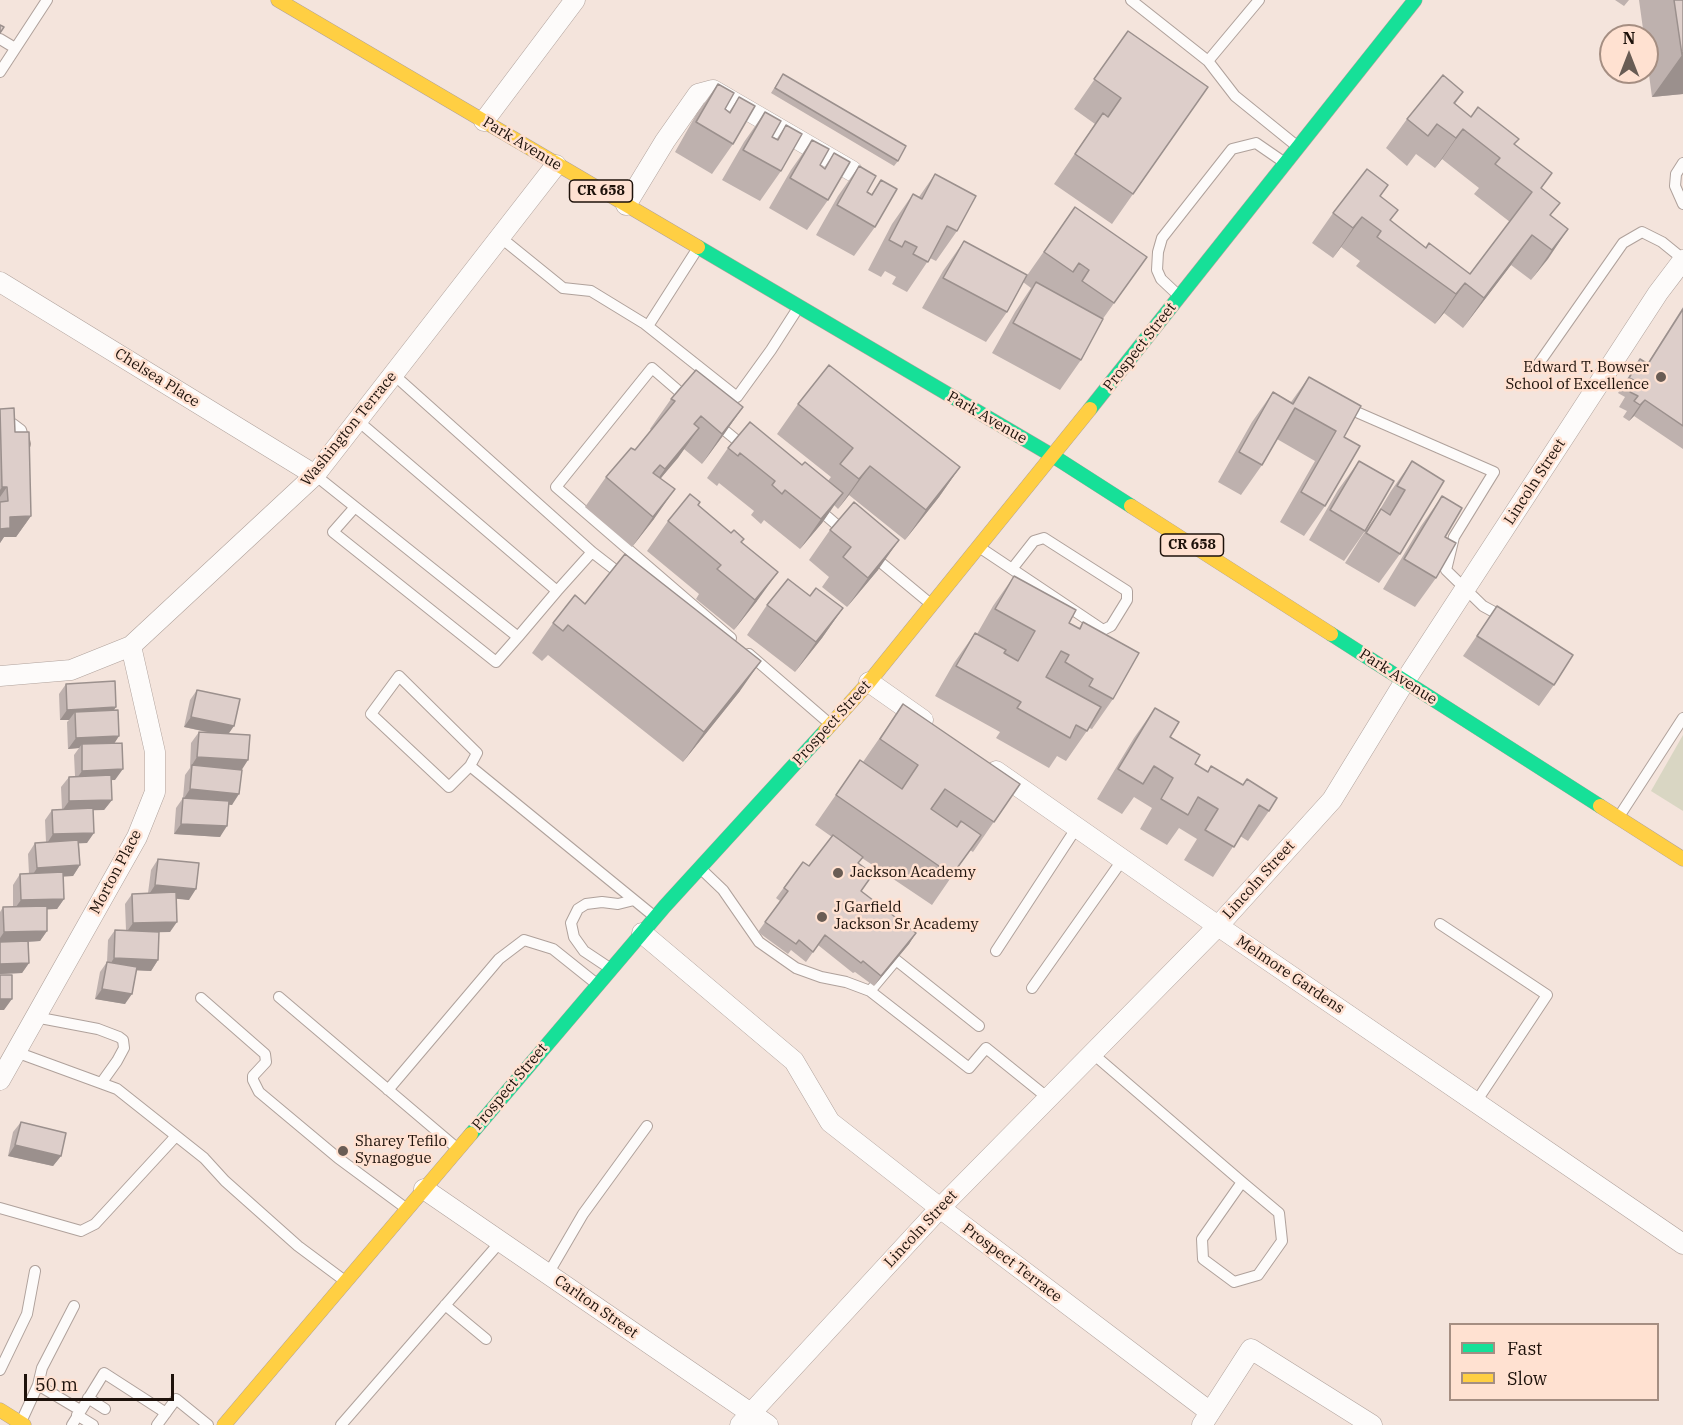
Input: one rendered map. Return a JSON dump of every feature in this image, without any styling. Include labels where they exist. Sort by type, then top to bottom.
[{"type":"street","name":"Park Avenue","points":[[278,0],[1053,456],[1618,817],[1674,847],[1683,859]]},
{"type":"street","points":[[484,121],[575,0]]},
{"type":"street","name":"Prospect Street","points":[[224,1425],[610,969],[869,682],[1053,456],[1415,0]]},
{"type":"street","points":[[626,205],[665,141],[698,94],[713,90],[852,171]]},
{"type":"street","name":"Washington Terrace","points":[[0,676],[71,670],[131,646],[315,475],[357,420],[398,379],[500,237],[556,165]]},
{"type":"street","name":"Lincoln Street","points":[[745,1419],[940,1208],[1218,926],[1332,800],[1405,681],[1658,292],[1683,260]]},
{"type":"street","name":"Chelsea Place","points":[[0,282],[315,475]]},
{"type":"street","name":"Morton Place","points":[[0,1080],[137,837],[155,792],[155,752],[131,646]]},
{"type":"street","points":[[869,682],[935,729]]},
{"type":"street","name":"Melmore Gardens","points":[[982,761],[1218,926],[1683,1244]]},
{"type":"street","name":"Prospect Terrace","points":[[642,933],[794,1061],[830,1122],[1206,1419]]},
{"type":"street","name":"Carlton Street","points":[[424,1189],[548,1274],[745,1419],[768,1425]]},
{"type":"street","points":[[1206,1419],[1251,1349],[1372,1425]]},
{"type":"street","points":[[0,1410],[22,1424]]},
{"type":"lane","points":[[0,72],[47,0]]},
{"type":"lane","points":[[1131,0],[1208,61],[1235,96],[1298,147]]},
{"type":"lane","points":[[1208,61],[1259,0]]},
{"type":"lane","points":[[0,39],[15,48]]},
{"type":"lane","points":[[1180,297],[1161,279],[1157,270],[1162,238],[1232,148],[1256,144],[1286,164]]},
{"type":"lane","points":[[1683,163],[1676,174],[1675,186],[1683,204]]},
{"type":"lane","points":[[1537,366],[1623,243],[1642,232],[1662,242],[1683,260]]},
{"type":"lane","points":[[500,237],[563,288],[591,291],[648,326],[737,397],[799,307]]},
{"type":"lane","points":[[648,326],[698,248]]},
{"type":"lane","points":[[697,407],[652,368],[556,487],[831,724]]},
{"type":"lane","points":[[398,379],[592,552],[629,581]]},
{"type":"lane","points":[[1335,403],[1494,472],[1454,537],[1446,570],[1484,606],[1511,622]]},
{"type":"lane","points":[[706,414],[751,453]]},
{"type":"lane","points":[[0,420],[13,424],[21,430],[25,451]]},
{"type":"lane","points":[[357,420],[557,591]]},
{"type":"lane","points":[[315,475],[518,637]]},
{"type":"lane","points":[[805,498],[850,537]]},
{"type":"lane","points":[[355,507],[333,532],[496,662],[592,552]]},
{"type":"lane","points":[[979,547],[1103,630],[1111,626],[1127,600],[1127,591],[1044,538],[1034,541],[1012,569]]},
{"type":"lane","points":[[868,552],[932,605]]},
{"type":"lane","points":[[399,676],[477,753],[470,766],[449,787],[371,714],[399,676]]},
{"type":"lane","points":[[1618,817],[1683,718]]},
{"type":"lane","points":[[470,766],[655,918]]},
{"type":"lane","points":[[996,951],[1077,827]]},
{"type":"lane","points":[[1032,988],[1123,860]]},
{"type":"lane","points":[[700,867],[723,890],[759,942],[796,968],[870,991],[969,1068],[986,1048],[1048,1098]]},
{"type":"lane","points":[[610,969],[584,951],[574,937],[571,923],[578,909],[586,904],[602,902],[618,904],[634,900]]},
{"type":"lane","points":[[1440,924],[1547,995],[1476,1102]]},
{"type":"lane","points":[[388,1090],[499,959],[524,940],[553,949],[598,984]]},
{"type":"lane","points":[[870,991],[896,960],[979,1026]]},
{"type":"lane","points":[[279,997],[458,1149]]},
{"type":"lane","points":[[201,998],[265,1054],[266,1062],[253,1076],[259,1092],[338,1158],[407,1209]]},
{"type":"lane","points":[[35,1017],[98,1029],[123,1040],[124,1048],[102,1082]]},
{"type":"lane","points":[[16,1052],[117,1089],[204,1158],[225,1181],[284,1234],[346,1281]]},
{"type":"lane","points":[[1092,1053],[1242,1182],[1279,1214],[1282,1240],[1258,1275],[1234,1282],[1203,1259],[1202,1239],[1242,1182]]},
{"type":"lane","points":[[548,1274],[583,1214],[647,1126]]},
{"type":"lane","points":[[0,1208],[81,1231],[95,1224],[177,1136]]},
{"type":"lane","points":[[341,1425],[501,1241]]},
{"type":"lane","points":[[0,1370],[16,1341],[27,1314],[35,1271]]},
{"type":"lane","points":[[445,1305],[486,1339]]},
{"type":"lane","points":[[22,1424],[38,1385],[42,1368],[74,1306]]},
{"type":"lane","points":[[77,1417],[104,1373],[166,1413]]},
{"type":"lane","points":[[38,1385],[77,1417],[93,1425]]},
{"type":"lane","points":[[88,1398],[105,1409]]},
{"type":"lane","points":[[157,1425],[176,1399],[208,1425]]},
{"type":"shaded area","points":[[1683,735],[1683,811],[1651,791]]},
{"type":"building","points":[[1674,0],[1683,0],[1683,55],[1682,55]]},
{"type":"building","points":[[1128,31],[1208,87],[1133,194],[1075,154],[1103,113],[1108,117],[1121,98],[1094,79]]},
{"type":"building","points":[[783,74],[906,146],[898,161],[775,88]]},
{"type":"building","points":[[1443,75],[1463,92],[1454,103],[1471,117],[1478,107],[1519,139],[1514,144],[1552,173],[1541,188],[1560,203],[1550,215],[1568,229],[1552,250],[1532,235],[1484,298],[1465,283],[1456,294],[1377,237],[1381,231],[1362,217],[1353,228],[1333,213],[1367,169],[1388,185],[1380,196],[1398,210],[1390,220],[1426,248],[1429,243],[1470,274],[1532,192],[1495,164],[1500,158],[1463,129],[1456,138],[1437,124],[1428,136],[1407,119]]},
{"type":"building","points":[[718,84],[734,93],[725,109],[730,113],[739,97],[755,106],[733,144],[696,122]]},
{"type":"building","points":[[765,112],[781,121],[772,137],[778,140],[786,125],[802,134],[781,171],[743,150]]},
{"type":"building","points":[[812,140],[829,149],[820,165],[825,169],[834,153],[850,162],[828,200],[790,178]]},
{"type":"building","points":[[859,166],[876,176],[867,192],[872,195],[881,180],[897,189],[875,227],[837,205]]},
{"type":"building","points":[[935,174],[976,196],[957,231],[947,226],[928,262],[913,254],[917,247],[905,241],[902,247],[889,240],[913,194],[922,199]]},
{"type":"building","points":[[1075,207],[1147,257],[1114,303],[1082,281],[1089,270],[1079,263],[1073,272],[1044,252]]},
{"type":"building","points":[[964,241],[1027,275],[1007,312],[943,278]]},
{"type":"building","points":[[1036,282],[1103,319],[1081,360],[1013,323]]},
{"type":"building","name":"Edward T. Bowser School of Excellence","points":[[1683,309],[1683,426],[1645,400],[1640,405],[1634,401],[1638,396],[1630,392],[1636,381],[1629,378],[1640,359],[1648,364]]},
{"type":"building","points":[[829,365],[960,467],[926,510],[870,466],[859,479],[840,464],[853,448],[798,404]]},
{"type":"building","points":[[696,370],[743,407],[722,434],[701,416],[694,424],[699,428],[665,469],[660,465],[653,473],[675,489],[653,517],[606,477],[631,448],[635,450],[675,401],[671,399]]},
{"type":"building","points":[[1309,377],[1361,406],[1344,437],[1360,446],[1325,506],[1301,492],[1336,431],[1295,408],[1262,465],[1239,452],[1273,392],[1293,404]]},
{"type":"building","points":[[14,408],[15,432],[29,432],[31,516],[10,517],[10,528],[0,529],[0,502],[8,501],[7,487],[2,487],[0,409]]},
{"type":"building","points":[[750,422],[802,465],[805,462],[843,493],[821,519],[785,490],[782,494],[772,485],[775,481],[740,453],[738,456],[728,448]]},
{"type":"building","points":[[1359,461],[1394,481],[1365,531],[1330,510]]},
{"type":"building","points":[[1412,461],[1444,481],[1400,554],[1366,533],[1381,509],[1390,515],[1405,490],[1397,486]]},
{"type":"building","points":[[690,494],[700,502],[698,505],[731,533],[734,530],[744,539],[741,542],[778,572],[755,600],[717,569],[721,565],[668,521]]},
{"type":"building","points":[[1442,496],[1462,508],[1445,537],[1456,543],[1436,578],[1404,559]]},
{"type":"building","points":[[854,502],[899,540],[868,578],[843,557],[851,547],[830,530]]},
{"type":"building","points":[[625,554],[761,661],[704,732],[568,625],[563,631],[553,623],[575,595],[585,604]]},
{"type":"building","points":[[1014,576],[1076,610],[1069,623],[1080,629],[1083,622],[1139,653],[1113,699],[1089,686],[1093,679],[1065,662],[1069,655],[1061,651],[1046,677],[1101,707],[1087,731],[1076,725],[1070,738],[1017,708],[1021,702],[956,666],[975,633],[1006,650],[1004,653],[1018,661],[1035,631],[995,609]]},
{"type":"building","points":[[788,579],[810,596],[816,588],[843,608],[816,642],[767,605]]},
{"type":"building","points":[[1497,606],[1573,655],[1554,685],[1477,636]]},
{"type":"building","points":[[115,681],[116,707],[67,710],[66,684]]},
{"type":"building","points":[[197,690],[240,699],[234,726],[191,717]]},
{"type":"building","points":[[903,704],[1020,784],[994,822],[945,789],[931,809],[957,827],[961,821],[981,835],[952,875],[836,795],[860,760],[902,789],[918,765],[880,739]]},
{"type":"building","points":[[1155,708],[1179,722],[1170,737],[1200,755],[1195,764],[1208,772],[1211,766],[1243,785],[1247,779],[1277,798],[1269,811],[1259,805],[1234,847],[1205,830],[1218,809],[1198,797],[1188,815],[1161,799],[1173,778],[1154,766],[1143,784],[1118,769]]},
{"type":"building","points":[[118,710],[119,736],[76,738],[75,712]]},
{"type":"building","points":[[199,732],[250,735],[248,760],[197,757]]},
{"type":"building","points":[[122,743],[123,769],[82,771],[82,744]]},
{"type":"building","points":[[192,765],[242,770],[239,794],[190,789]]},
{"type":"building","points":[[111,775],[112,800],[69,801],[69,777]]},
{"type":"building","points":[[183,798],[229,801],[227,826],[181,824]]},
{"type":"building","points":[[93,808],[94,833],[53,834],[52,810]]},
{"type":"building","name":"J Garfield Jackson Sr Academy","points":[[833,835],[863,857],[858,863],[873,874],[861,891],[916,933],[881,976],[825,935],[813,952],[799,940],[796,944],[765,922],[788,891],[784,888],[803,862],[809,866]]},
{"type":"building","points":[[78,840],[80,865],[37,868],[35,843]]},
{"type":"building","points":[[158,859],[199,863],[196,889],[155,885]]},
{"type":"building","points":[[63,872],[64,899],[21,900],[20,874]]},
{"type":"building","points":[[176,892],[177,922],[133,923],[132,894]]},
{"type":"building","points":[[47,906],[47,931],[4,932],[3,907]]},
{"type":"building","points":[[115,930],[159,932],[158,960],[114,958]]},
{"type":"building","points":[[28,941],[29,963],[0,964],[0,942]]},
{"type":"building","points":[[107,962],[137,967],[132,994],[102,989]]},
{"type":"building","points":[[0,975],[12,975],[12,999],[0,999]]},
{"type":"building","points":[[21,1122],[66,1133],[61,1156],[15,1145]]},
{"type":"traffic: fast","points":[[1090,409],[1415,0]]},
{"type":"traffic: fast","points":[[698,247],[1053,456],[1131,506]]},
{"type":"traffic: fast","points":[[1331,634],[1600,806]]},
{"type":"traffic: fast","points":[[471,1134],[665,906],[825,731]]},
{"type":"traffic: slow","points":[[278,0],[698,247]]},
{"type":"traffic: slow","points":[[825,731],[869,682],[1090,409]]},
{"type":"traffic: slow","points":[[1131,506],[1331,634]]},
{"type":"traffic: slow","points":[[1600,806],[1683,859]]},
{"type":"traffic: slow","points":[[224,1425],[471,1134]]},
{"type":"traffic: slow","points":[[0,1410],[24,1425]]},
{"type":"place","name":"Edward T. Bowser School of Excellence","points":[[1661,377]]},
{"type":"place","name":"Jackson Academy","points":[[838,873]]},
{"type":"place","name":"J Garfield Jackson Sr Academy","points":[[822,917]]},
{"type":"place","name":"Sharey Tefilo Synagogue","points":[[343,1151]]}]
